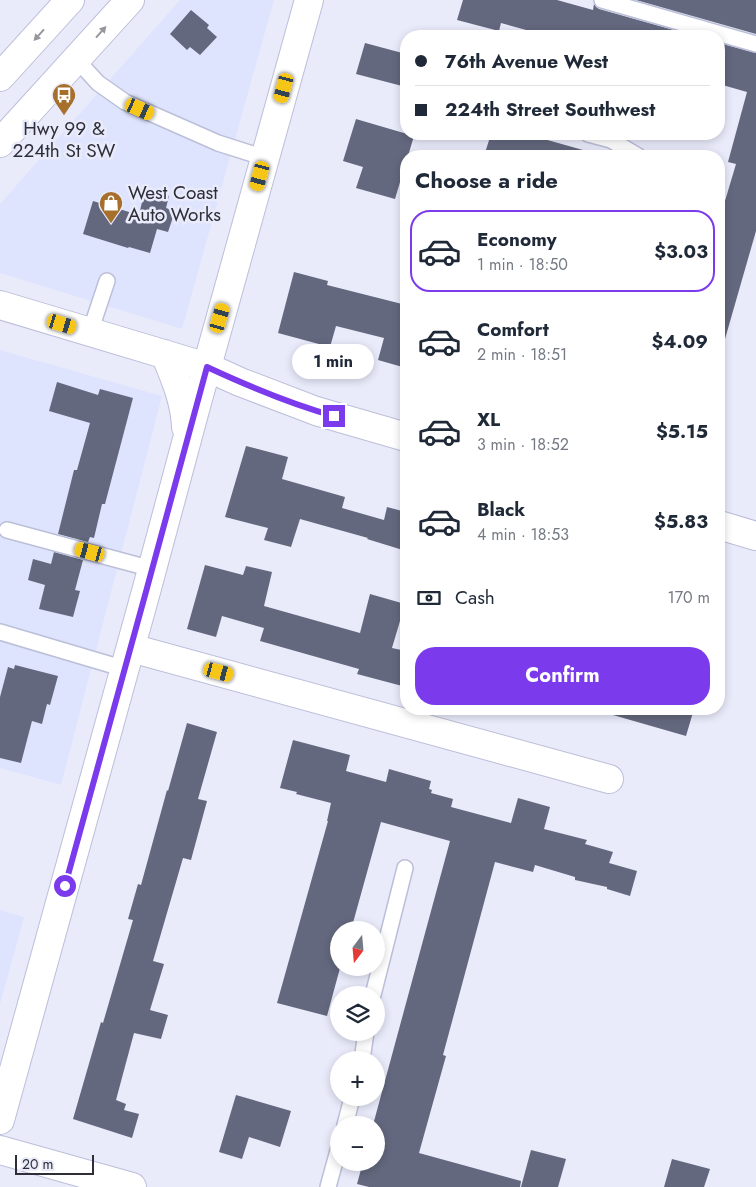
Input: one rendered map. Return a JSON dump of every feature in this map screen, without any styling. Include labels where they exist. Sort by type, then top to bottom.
[{"type":"main road","points":[[0,77],[70,0]]},
{"type":"main road","points":[[0,144],[130,0]]},
{"type":"main road","points":[[0,1120],[309,0]]},
{"type":"main road","points":[[0,305],[207,367],[240,382],[316,411],[400,435]]},
{"type":"main road","points":[[165,354],[180,391],[186,417],[187,441]]},
{"type":"main road","points":[[725,527],[756,536]]},
{"type":"main road","points":[[128,658],[609,779]]},
{"type":"main road","points":[[0,1150],[132,1187]]},
{"type":"lane","points":[[602,0],[707,30]]},
{"type":"lane","points":[[725,35],[756,44]]},
{"type":"lane","points":[[76,60],[98,83],[125,102],[218,143],[265,158]]},
{"type":"lane","points":[[611,140],[628,150]]},
{"type":"lane","points":[[90,332],[107,281]]},
{"type":"lane","points":[[7,530],[152,570]]},
{"type":"lane","points":[[0,632],[128,658]]},
{"type":"lane","points":[[375,986],[406,868]]},
{"type":"lane","points":[[328,1187],[332,1171]]},
{"type":"shaded area","points":[[180,0],[274,0],[182,329],[0,273],[0,204]]},
{"type":"shaded area","points":[[0,350],[162,396],[61,785],[0,768]]},
{"type":"shaded area","points":[[0,910],[24,917],[0,1004]]},
{"type":"building","points":[[463,0],[557,0],[593,10],[594,4],[599,9],[674,30],[526,30],[501,23],[499,30],[495,30],[457,20]]},
{"type":"building","points":[[636,0],[756,0],[756,34]]},
{"type":"building","points":[[191,10],[209,25],[207,28],[217,37],[200,55],[190,47],[187,50],[170,34]]},
{"type":"building","points":[[365,43],[400,52],[400,85],[356,74]]},
{"type":"building","points":[[725,45],[756,53],[756,231],[725,339],[725,201],[736,164],[728,162],[747,92],[725,86]]},
{"type":"building","points":[[356,119],[400,132],[400,140],[413,140],[410,150],[400,150],[400,182],[395,199],[356,188],[363,167],[343,161]]},
{"type":"building","points":[[489,140],[547,140],[583,150],[486,150]]},
{"type":"building","points":[[145,189],[169,196],[166,208],[175,211],[168,232],[157,229],[150,253],[83,234],[93,201],[139,215]]},
{"type":"building","points":[[294,272],[328,281],[327,285],[400,303],[400,366],[378,360],[384,338],[336,326],[330,347],[278,333]]},
{"type":"building","points":[[57,382],[98,395],[100,389],[133,398],[105,504],[102,504],[94,538],[90,537],[88,542],[58,534],[74,470],[77,470],[90,423],[49,411]]},
{"type":"building","points":[[246,446],[288,457],[282,479],[345,497],[342,508],[384,520],[387,507],[400,510],[400,549],[300,519],[291,547],[264,540],[268,528],[225,517]]},
{"type":"building","points":[[54,552],[83,560],[75,590],[80,591],[73,617],[39,609],[45,585],[28,580],[33,559],[51,564]]},
{"type":"building","points":[[205,565],[243,575],[246,566],[272,572],[264,606],[360,633],[370,594],[400,603],[400,621],[392,648],[400,650],[400,685],[357,674],[359,669],[260,641],[264,628],[222,616],[216,637],[187,629]]},
{"type":"building","points":[[15,665],[58,676],[50,705],[47,704],[42,724],[32,721],[21,763],[0,758],[0,697],[8,667],[14,669]]},
{"type":"building","points":[[613,715],[692,715],[686,736]]},
{"type":"building","points":[[187,723],[217,732],[198,799],[207,801],[191,860],[183,858],[153,961],[164,964],[150,1010],[168,1015],[161,1039],[134,1033],[116,1100],[126,1104],[124,1110],[139,1114],[132,1138],[73,1119],[133,920],[128,919],[138,884],[141,885]]},
{"type":"building","points":[[293,740],[350,755],[346,771],[386,782],[389,769],[431,781],[429,789],[432,790],[431,793],[453,799],[451,807],[511,823],[518,798],[550,807],[544,829],[587,840],[585,844],[613,852],[609,863],[637,871],[630,896],[607,889],[607,887],[575,880],[575,877],[535,865],[533,872],[495,862],[443,1055],[446,1056],[419,1153],[521,1181],[520,1187],[369,1187],[357,1184],[361,1171],[385,1171],[385,1116],[375,1116],[378,1106],[385,1106],[385,1081],[450,841],[381,822],[354,921],[330,921],[330,976],[338,976],[335,986],[330,986],[330,1005],[327,1016],[277,1003],[328,821],[331,803],[280,788]]},
{"type":"building","points":[[236,1095],[291,1111],[280,1147],[249,1137],[242,1159],[219,1152]]},
{"type":"building","points":[[531,1150],[566,1159],[558,1187],[521,1187]]},
{"type":"building","points":[[672,1159],[710,1169],[704,1187],[664,1187]]},
{"type":"place","name":"Hwy 99 & 224th St SW","points":[[64,116]]},
{"type":"place","name":"West Coast Auto Works","points":[[111,224]]},
{"type":"route","points":[[65,886],[207,367],[257,389],[334,416]]}]
